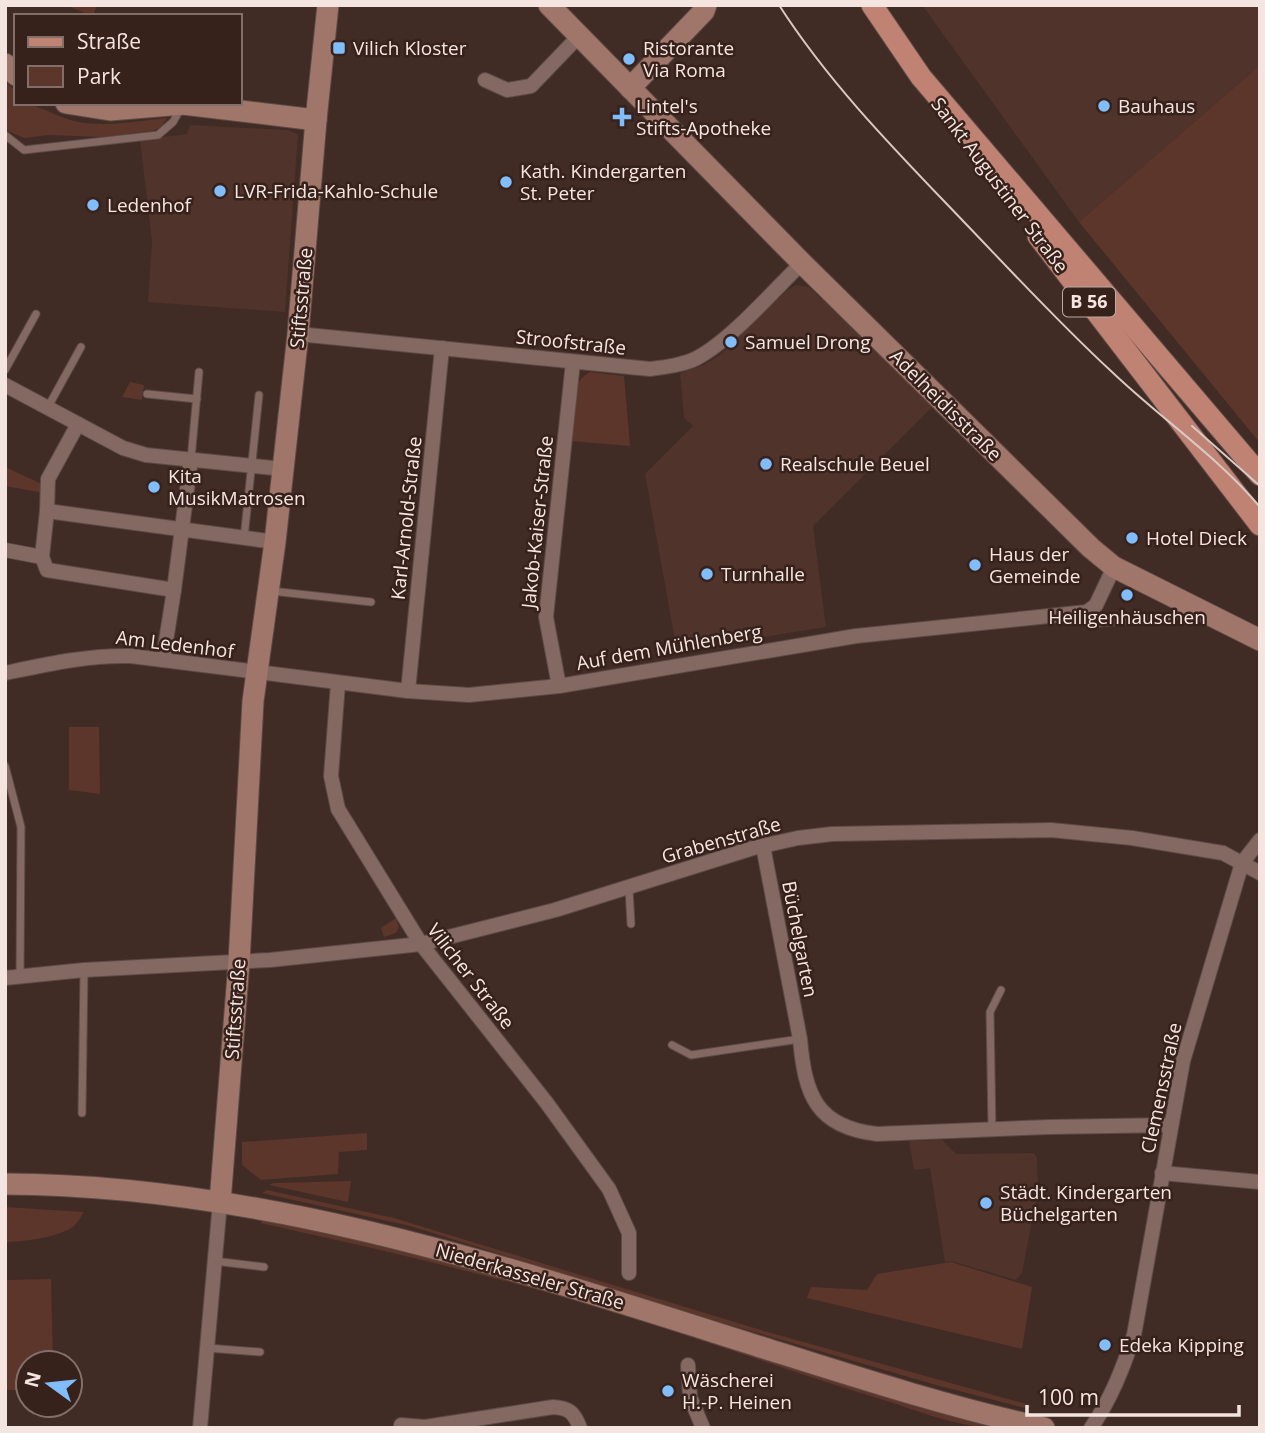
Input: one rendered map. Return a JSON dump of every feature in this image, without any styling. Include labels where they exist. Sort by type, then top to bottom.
[{"type":"main road","name":"Sankt Augustiner Straße","points":[[872,5],[936,104],[1260,525]]},
{"type":"main road","name":"Sankt Augustiner Straße","points":[[921,77],[1260,475]]},
{"type":"street","name":"Stiftsstraße","points":[[200,1428],[239,962],[250,744],[298,334],[328,5]]},
{"type":"street","name":"Adelheidisstraße","points":[[549,5],[1112,572],[1190,605],[1260,640]]},
{"type":"street","points":[[630,88],[704,11],[706,5]]},
{"type":"street","points":[[485,80],[507,90],[531,86],[579,36]]},
{"type":"street","points":[[79,105],[110,110],[171,105]]},
{"type":"street","points":[[191,105],[316,120]]},
{"type":"street","name":"Stroofstraße","points":[[298,334],[650,369],[674,366],[696,359],[717,345],[802,262]]},
{"type":"street","name":"Karl-Arnold-Straße","points":[[408,691],[442,348]]},
{"type":"street","name":"Jakob-Kaiser-Straße","points":[[559,686],[546,617],[573,362]]},
{"type":"street","points":[[5,385],[135,452],[283,469]]},
{"type":"street","points":[[78,424],[48,479],[42,557],[47,570],[174,590]]},
{"type":"street","points":[[163,660],[191,459]]},
{"type":"street","points":[[47,511],[275,542]]},
{"type":"street","points":[[5,550],[42,557]]},
{"type":"street","points":[[1087,612],[1096,605],[1112,572]]},
{"type":"street","name":"Auf dem Mühlenberg","points":[[258,673],[408,691],[469,695],[559,686],[856,636],[1087,612]]},
{"type":"street","name":"Am Ledenhof","points":[[5,673],[100,655],[163,660],[258,673]]},
{"type":"street","name":"Vilicher Straße","points":[[338,683],[331,776],[338,809],[421,944],[546,1102],[609,1189],[629,1233],[629,1273]]},
{"type":"street","name":"Grabenstraße","points":[[13,978],[84,970],[239,962],[421,944],[502,925],[629,889],[763,846],[832,834],[1051,830],[1132,838],[1223,853],[1260,873]]},
{"type":"street","name":"Clemensstraße","points":[[1091,1428],[1104,1410],[1121,1376],[1134,1335],[1183,1061],[1242,863],[1260,840]]},
{"type":"street","name":"Büchelgarten","points":[[763,846],[803,1067],[811,1094],[821,1110],[834,1122],[853,1131],[877,1134],[1171,1125]]},
{"type":"street","points":[[1162,1173],[1260,1182]]},
{"type":"street","name":"Niederkasseler Straße","points":[[5,1184],[133,1190],[307,1217],[394,1237],[567,1286],[873,1382],[1044,1428]]},
{"type":"street","points":[[688,1365],[690,1397],[704,1428]]},
{"type":"street","points":[[401,1425],[425,1427],[553,1407],[565,1408],[575,1414],[580,1428]]},
{"type":"lane","points":[[5,135],[24,150],[158,135],[173,122],[182,105]]},
{"type":"lane","points":[[5,370],[36,314]]},
{"type":"lane","points":[[48,407],[81,347]]},
{"type":"lane","points":[[191,459],[199,372]]},
{"type":"lane","points":[[147,394],[197,399]]},
{"type":"lane","points":[[244,538],[259,395]]},
{"type":"lane","points":[[269,591],[372,602]]},
{"type":"lane","name":"Auf dem Mühlenberg","points":[[1087,612],[1099,622],[1144,620],[1174,617],[1190,605]]},
{"type":"lane","points":[[5,766],[21,827],[13,978]]},
{"type":"lane","points":[[629,889],[631,924]]},
{"type":"lane","points":[[82,1113],[84,970]]},
{"type":"lane","points":[[992,1129],[990,1012],[1001,990]]},
{"type":"lane","points":[[672,1045],[691,1055],[800,1039]]},
{"type":"lane","points":[[214,1261],[264,1267]]},
{"type":"lane","points":[[207,1348],[260,1352]]},
{"type":"shaded area","name":"Bauhaus","points":[[922,5],[1260,5],[1260,65],[1079,222]]},
{"type":"shaded area","name":"LVR-Frida-Kahlo-Schule","points":[[190,125],[287,130],[298,134],[285,312],[148,302],[152,241],[140,140],[187,134]]},
{"type":"shaded area","name":"Realschule Beuel","points":[[796,285],[809,287],[821,299],[824,297],[932,407],[813,526],[826,627],[677,651],[645,474],[693,426],[684,418],[680,373],[704,365],[720,355],[786,291]]},
{"type":"shaded area","name":"Städt. Kindergarten Büchelgarten","points":[[942,1140],[956,1154],[1034,1153],[1037,1158],[1038,1190],[1022,1273],[1016,1280],[951,1261],[945,1262],[930,1168],[914,1170],[909,1141]]},
{"type":"green space","points":[[65,5],[97,5],[94,14]]},
{"type":"green space","points":[[1260,65],[1258,237],[1260,234],[1260,443],[1079,222]]},
{"type":"green space","points":[[5,82],[14,89],[14,105],[32,105],[79,122],[112,124],[167,118],[161,127],[152,131],[101,137],[49,135],[24,138],[5,127]]},
{"type":"green space","points":[[590,372],[624,376],[630,446],[570,441],[575,393],[583,377]]},
{"type":"green space","points":[[130,382],[144,385],[142,400],[122,397]]},
{"type":"green space","points":[[5,467],[44,485],[44,493],[5,486]]},
{"type":"green space","points":[[69,727],[99,727],[100,794],[69,790]]},
{"type":"green space","points":[[396,918],[399,927],[396,933],[384,937],[381,928]]},
{"type":"green space","points":[[367,1133],[367,1150],[339,1152],[338,1174],[261,1180],[242,1165],[242,1142]]},
{"type":"green space","points":[[351,1181],[348,1202],[269,1185],[274,1183]]},
{"type":"green space","points":[[267,1190],[394,1218],[764,1331],[1030,1405],[1029,1409],[727,1324],[410,1226],[262,1193]]},
{"type":"green space","points":[[5,1207],[84,1212],[75,1225],[61,1233],[31,1240],[5,1242]]},
{"type":"green space","points":[[263,1220],[356,1240],[542,1288],[726,1342],[1000,1428],[957,1423],[928,1415],[628,1316],[524,1286],[260,1223]]},
{"type":"green space","points":[[951,1262],[1032,1287],[1022,1349],[807,1298],[811,1287],[867,1290],[877,1274]]},
{"type":"green space","points":[[51,1279],[53,1349],[14,1349],[14,1390],[5,1390],[5,1280]]},
{"type":"tram line","points":[[779,5],[843,91],[915,171],[1055,317],[1130,388],[1225,470],[1260,507]]},
{"type":"tram line","points":[[1192,426],[1260,486]]},
{"type":"place","name":"Vilich Kloster","points":[[339,48]]},
{"type":"place","name":"Ristorante Via Roma","points":[[629,59]]},
{"type":"place","name":"Bauhaus","points":[[1104,106]]},
{"type":"place","name":"Lintel's Stifts-Apotheke","points":[[622,117]]},
{"type":"place","name":"Kath. Kindergarten St. Peter","points":[[506,182]]},
{"type":"place","name":"LVR-Frida-Kahlo-Schule","points":[[220,191]]},
{"type":"place","name":"Ledenhof","points":[[93,205]]},
{"type":"place","name":"Samuel Drong","points":[[731,342]]},
{"type":"place","name":"Realschule Beuel","points":[[766,464]]},
{"type":"place","name":"Kita MusikMatrosen","points":[[154,487]]},
{"type":"place","name":"Hotel Dieck","points":[[1132,538]]},
{"type":"place","name":"Haus der Gemeinde","points":[[975,565]]},
{"type":"place","name":"Turnhalle","points":[[707,574]]},
{"type":"place","name":"Heiligenhäuschen","points":[[1127,595]]},
{"type":"place","name":"Städt. Kindergarten Büchelgarten","points":[[986,1203]]},
{"type":"place","name":"Edeka Kipping","points":[[1105,1345]]},
{"type":"place","name":"Wäscherei H.-P. Heinen","points":[[668,1391]]}]
